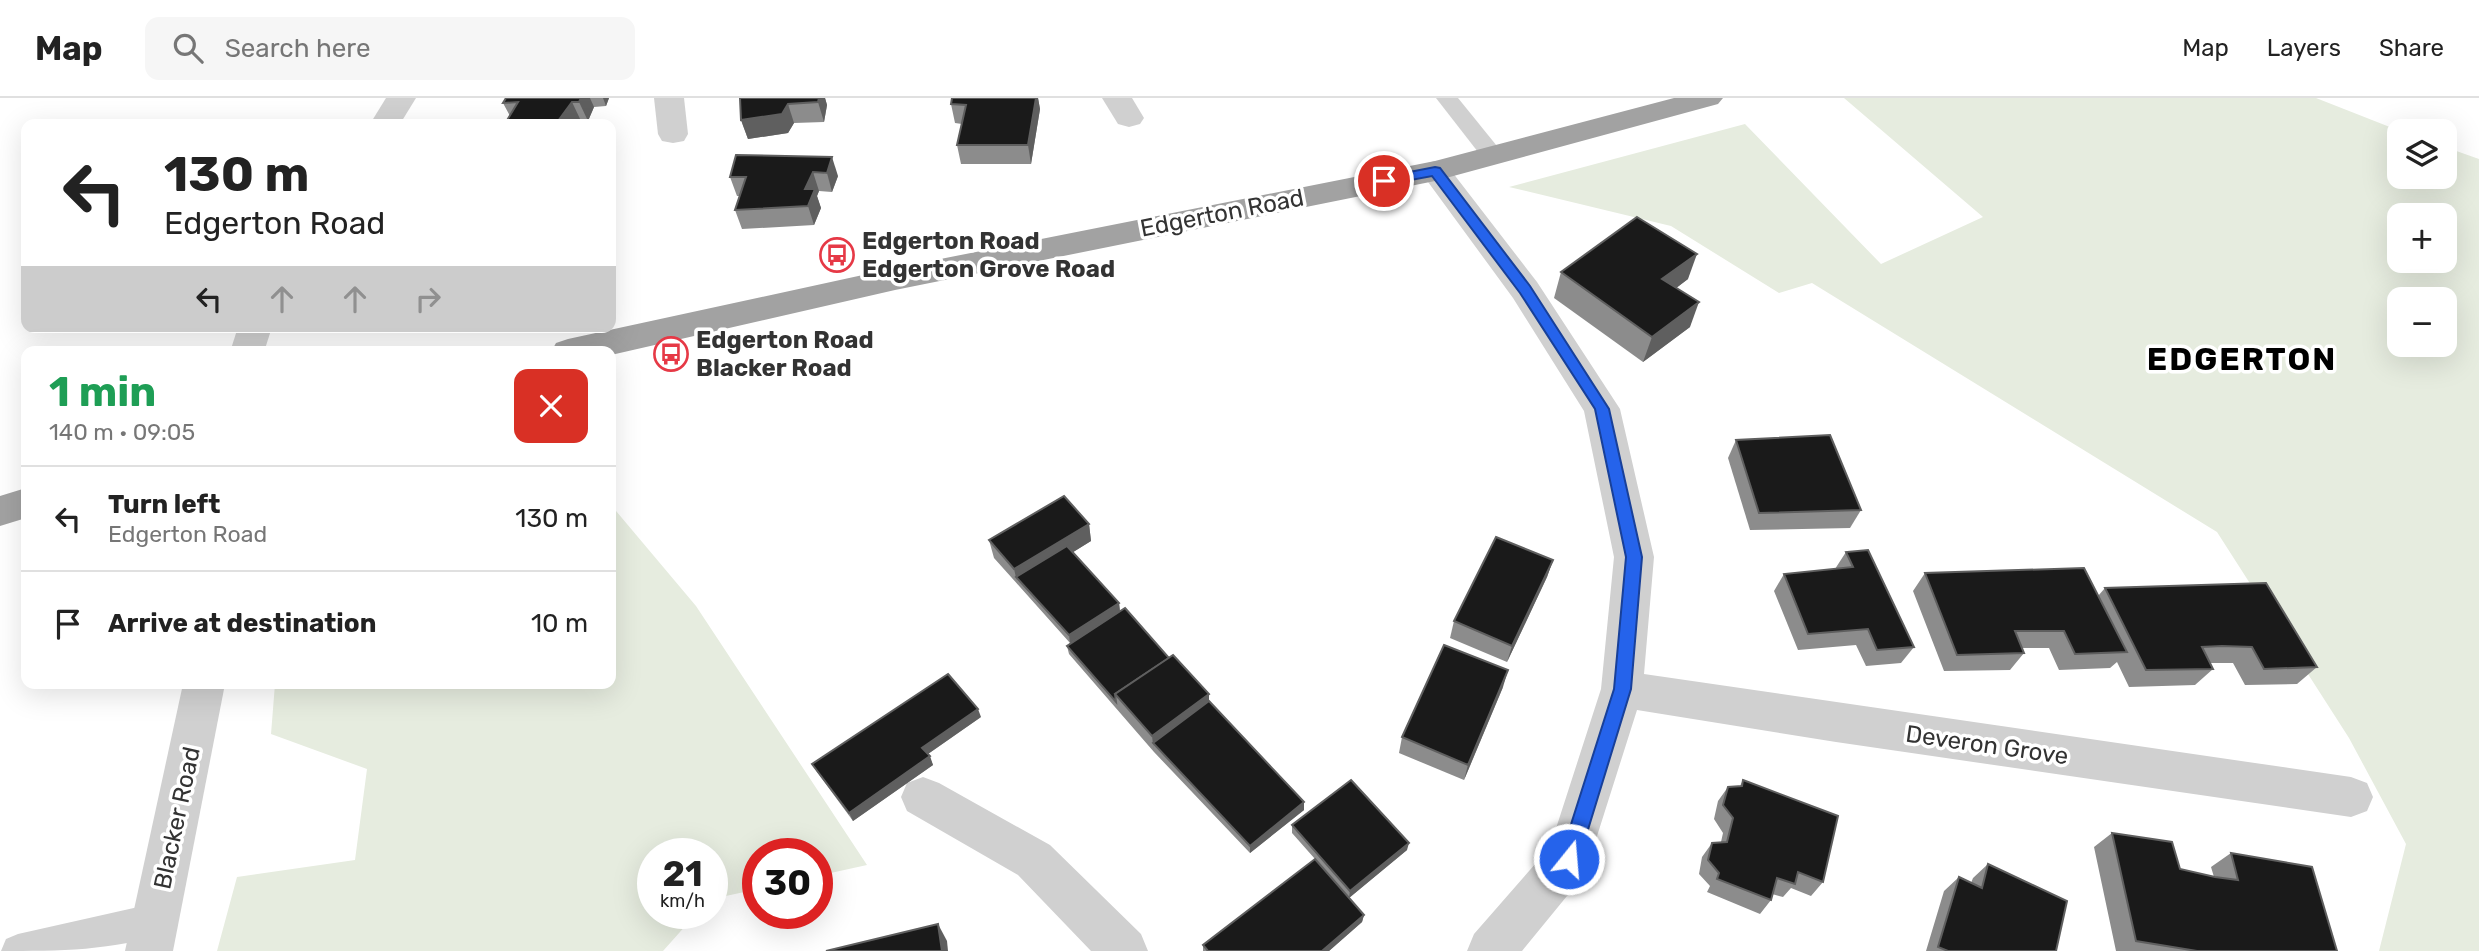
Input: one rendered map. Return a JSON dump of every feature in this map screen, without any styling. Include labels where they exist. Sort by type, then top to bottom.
[{"type":"highway","name":"Edgerton Road","points":[[595,346],[895,279],[1435,171],[1708,98]]},
{"type":"highway","points":[[0,511],[21,505]]},
{"type":"street","points":[[388,119],[401,98]]},
{"type":"street","points":[[669,98],[673,134]]},
{"type":"street","points":[[1435,171],[1525,290],[1602,409],[1634,557],[1622,689],[1569,859],[1491,951]]},
{"type":"street","name":"Blacker Road","points":[[152,935],[203,689]]},
{"type":"street","name":"Deveron Grove","points":[[1622,689],[1836,723],[2351,797]]},
{"type":"street","points":[[923,797],[1034,860],[1124,951]]},
{"type":"lane","points":[[1447,98],[1493,156]]},
{"type":"lane","points":[[18,951],[152,935]]},
{"type":"shaded area","points":[[1844,98],[2316,98],[2387,126],[2387,189],[2457,189],[2457,151],[2479,159],[2479,951],[2379,951],[2406,844],[2349,738],[2217,532],[1812,283],[1779,293],[1671,226],[1509,187],[1745,124],[1881,264],[1983,217]]},
{"type":"shaded area","points":[[616,511],[696,606],[867,865],[833,872],[833,838],[742,838],[742,892],[728,896],[728,838],[637,838],[637,929],[683,929],[663,951],[217,951],[237,877],[355,860],[367,769],[271,734],[275,689],[616,689]]},
{"type":"building","points":[[506,98],[581,98],[579,102],[572,102],[559,119],[508,119],[518,102],[503,103]]},
{"type":"building","points":[[740,98],[819,98],[818,102],[788,104],[782,114],[741,120]]},
{"type":"building","points":[[952,98],[1036,98],[1028,145],[957,145],[966,105],[951,104]]},
{"type":"building","points":[[736,155],[832,157],[827,173],[813,172],[805,189],[815,189],[808,206],[735,210],[746,177],[730,177]]},
{"type":"building","points":[[1637,217],[1697,254],[1662,279],[1699,302],[1652,337],[1561,272]]},
{"type":"building","points":[[1830,435],[1861,510],[1759,513],[1736,440]]},
{"type":"building","points":[[1064,496],[1089,524],[1014,569],[989,540]]},
{"type":"building","points":[[1496,537],[1553,560],[1512,646],[1454,621]]},
{"type":"building","points":[[1067,546],[1119,603],[1069,635],[1016,577]]},
{"type":"building","points":[[1868,550],[1914,647],[1877,650],[1868,629],[1808,634],[1784,574],[1853,567],[1846,552]]},
{"type":"building","points":[[2084,568],[2127,652],[2075,654],[2064,631],[2015,631],[2024,653],[1957,655],[1925,573]]},
{"type":"building","points":[[2266,583],[2317,667],[2264,669],[2252,647],[2222,646],[2202,647],[2213,669],[2146,670],[2105,588]]},
{"type":"building","points":[[1125,608],[1169,658],[1115,694],[1116,702],[1067,646]]},
{"type":"building","points":[[1444,645],[1508,670],[1468,765],[1402,737]]},
{"type":"building","points":[[1173,655],[1209,694],[1152,736],[1115,694]]},
{"type":"building","points":[[948,674],[978,709],[922,748],[930,756],[849,813],[812,764]]},
{"type":"building","points":[[1209,701],[1304,802],[1250,846],[1153,743]]},
{"type":"building","points":[[1351,780],[1409,843],[1350,891],[1292,825]]},
{"type":"building","points":[[1743,780],[1838,816],[1823,882],[1798,872],[1795,884],[1777,878],[1771,900],[1717,879],[1719,873],[1708,860],[1712,843],[1727,842],[1733,818],[1723,805],[1728,787],[1742,786]]},
{"type":"building","points":[[2112,833],[2172,842],[2180,869],[2215,877],[2238,880],[2231,853],[2312,867],[2337,951],[2197,951],[2136,941]]},
{"type":"building","points":[[1315,859],[1364,915],[1322,951],[1208,951],[1203,945]]},
{"type":"building","points":[[1988,864],[2067,901],[2056,951],[1948,951],[1938,947],[1959,877],[1982,888]]},
{"type":"building","points":[[938,924],[942,951],[826,951]]},
{"type":"place","name":"Edgerton Road Edgerton Grove Road","points":[[837,255]]},
{"type":"place","name":"Edgerton Road Blacker Road","points":[[671,354]]},
{"type":"district","name":"EDGERTON","points":[[2242,359]]},
{"type":"route","points":[[1384,181],[1435,171],[1525,290],[1602,409],[1634,557],[1622,689],[1569,859]]}]
